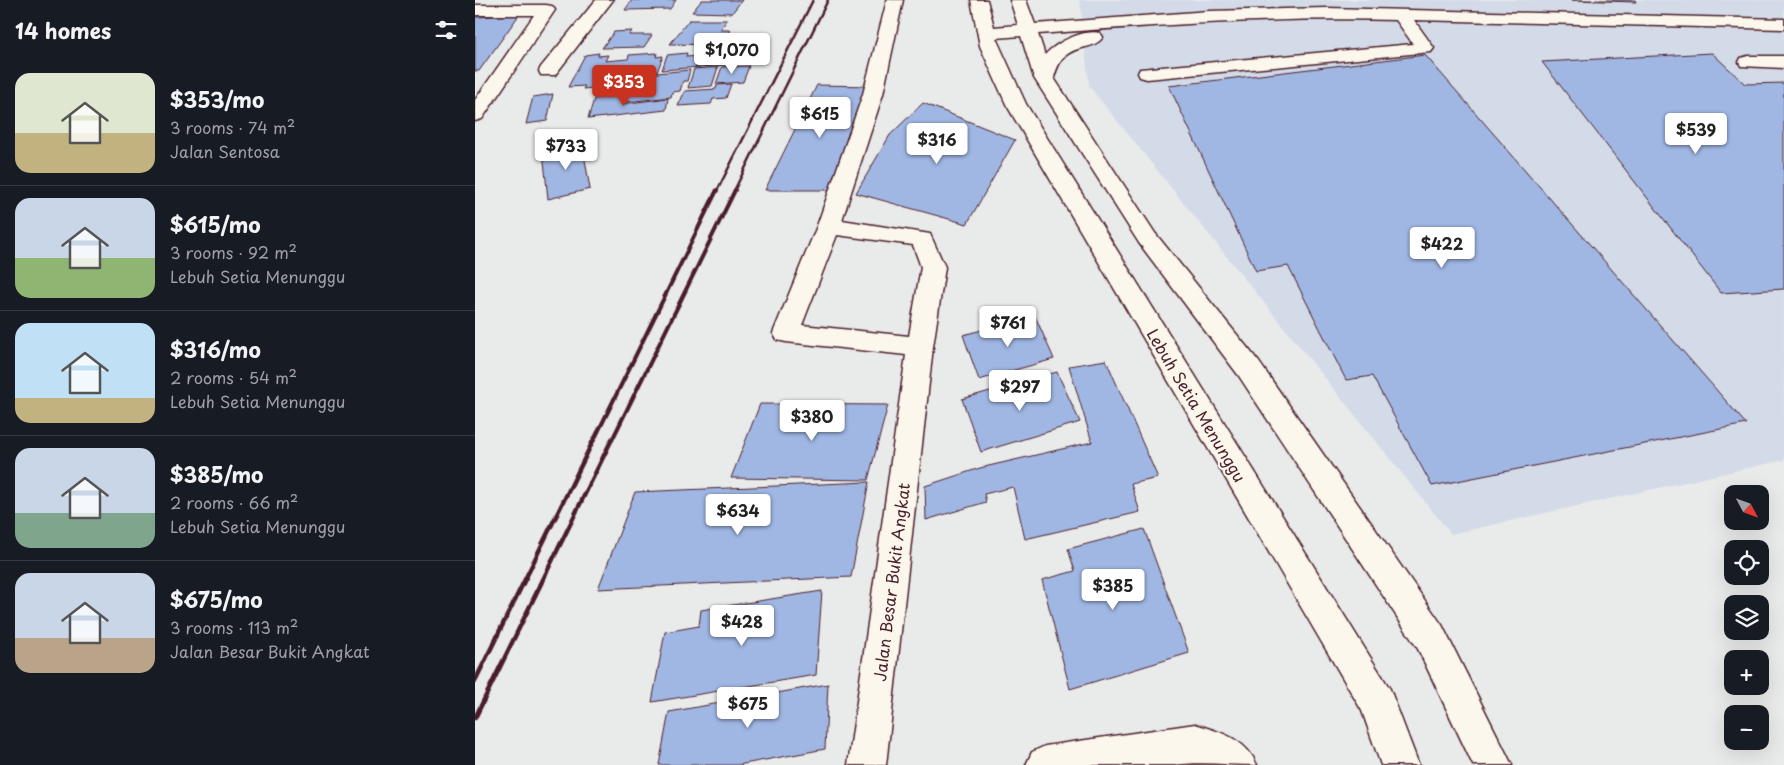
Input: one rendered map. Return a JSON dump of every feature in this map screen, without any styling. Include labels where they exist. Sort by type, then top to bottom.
[{"type":"street","points":[[548,71],[605,0]]},
{"type":"street","points":[[895,0],[873,94],[829,226],[786,333],[920,347]]},
{"type":"street","name":"Lebuh Setia Menunggu","points":[[979,0],[987,40],[1021,113],[1377,702],[1400,765]]},
{"type":"street","points":[[1018,0],[1044,78],[1147,238],[1249,369],[1430,637],[1493,765]]},
{"type":"street","points":[[1547,0],[1557,18]]},
{"type":"street","points":[[1030,36],[1094,38],[1214,28],[1286,8]]},
{"type":"street","points":[[987,40],[1286,8],[1327,13],[1401,16],[1784,24]]},
{"type":"street","points":[[475,10],[546,10],[475,115]]},
{"type":"street","points":[[1147,72],[1425,48],[1401,16]]},
{"type":"street","points":[[1044,78],[1051,56],[1068,46],[1094,38]]},
{"type":"street","points":[[1747,62],[1784,62]]},
{"type":"street","name":"Jalan Besar Bukit Angkat","points":[[829,226],[922,240],[933,267],[913,399],[867,765]]},
{"type":"street","points":[[1045,765],[1195,743],[1220,751],[1238,765]]},
{"type":"shaded area","points":[[1080,0],[1784,0],[1784,460],[1451,534],[1089,86]]},
{"type":"building","points":[[632,0],[676,0],[670,9],[625,10]]},
{"type":"building","points":[[702,0],[742,0],[732,13],[692,12]]},
{"type":"building","points":[[1572,0],[1635,0],[1636,2]]},
{"type":"building","points":[[519,15],[479,71],[475,71],[475,17]]},
{"type":"building","points":[[689,20],[727,20],[720,30],[731,30],[721,45],[670,44]]},
{"type":"building","points":[[632,31],[629,35],[652,35],[644,47],[602,48],[614,32]]},
{"type":"building","points":[[599,53],[598,56],[608,55],[605,61],[628,59],[629,55],[657,53],[656,57],[663,56],[657,72],[629,74],[624,85],[583,89],[585,86],[568,87],[585,55]]},
{"type":"building","points":[[687,53],[686,57],[740,53],[738,64],[662,70],[667,55]]},
{"type":"building","points":[[1712,53],[1745,84],[1784,83],[1784,289],[1721,293],[1542,62]]},
{"type":"building","points":[[1425,55],[1746,424],[1432,486],[1372,376],[1346,380],[1288,266],[1256,271],[1169,86]]},
{"type":"building","points":[[749,66],[743,82],[716,84],[722,67]]},
{"type":"building","points":[[718,67],[712,86],[688,88],[694,69]]},
{"type":"building","points":[[690,70],[687,81],[683,81],[680,91],[672,92],[671,97],[626,102],[635,75]]},
{"type":"building","points":[[731,84],[726,98],[713,99],[711,104],[678,106],[685,91],[716,89],[717,85]]},
{"type":"building","points":[[817,85],[872,86],[829,190],[765,190]]},
{"type":"building","points":[[553,94],[547,121],[526,124],[533,97]]},
{"type":"building","points":[[624,95],[622,104],[668,98],[666,110],[588,119],[594,99]]},
{"type":"building","points":[[923,103],[1015,140],[967,224],[856,193],[890,135]]},
{"type":"building","points":[[582,142],[590,189],[548,199],[543,152]]},
{"type":"building","points":[[1035,316],[1054,359],[979,380],[963,335]]},
{"type":"building","points":[[1106,360],[1158,478],[1131,484],[1140,512],[1025,539],[1013,487],[984,494],[986,502],[926,520],[925,486],[980,468],[1092,442],[1069,366]]},
{"type":"building","points":[[1057,372],[1080,422],[981,452],[962,399]]},
{"type":"building","points":[[760,404],[888,405],[868,480],[731,478]]},
{"type":"building","points":[[869,482],[851,577],[598,589],[635,492]]},
{"type":"building","points":[[1144,529],[1189,653],[1070,689],[1042,580],[1075,571],[1068,549]]},
{"type":"building","points":[[822,591],[816,675],[652,702],[665,632],[699,626],[701,610]]},
{"type":"building","points":[[828,684],[825,749],[738,765],[659,765],[669,712]]},
{"type":"railway","points":[[717,191],[813,0]]},
{"type":"railway","points":[[734,191],[828,0]]},
{"type":"railway","points":[[594,440],[717,190]]},
{"type":"railway","points":[[612,440],[735,190]]},
{"type":"railway","points":[[475,681],[594,439]]},
{"type":"railway","points":[[475,718],[612,439]]}]
